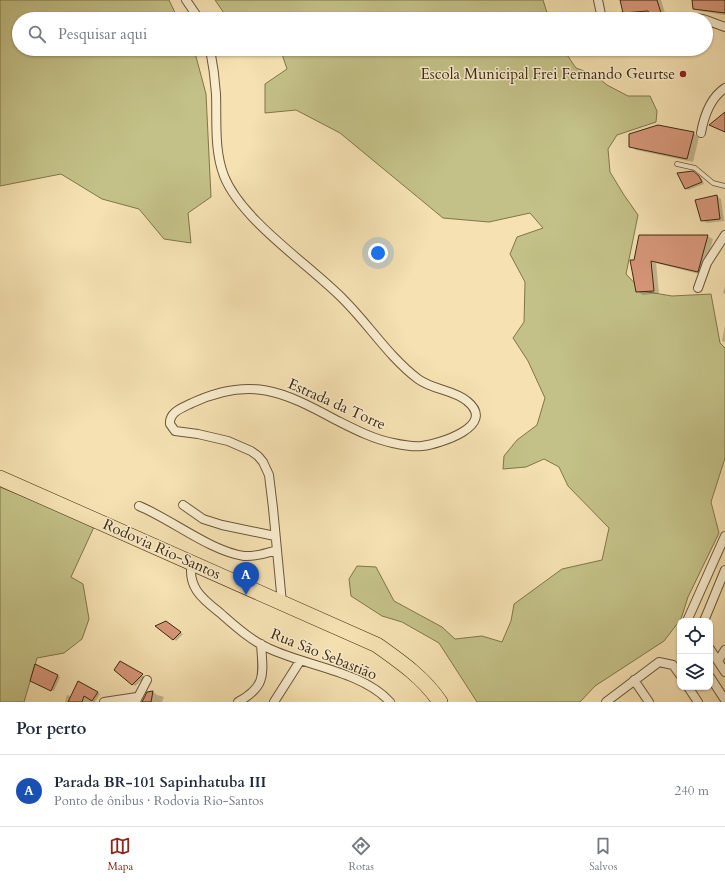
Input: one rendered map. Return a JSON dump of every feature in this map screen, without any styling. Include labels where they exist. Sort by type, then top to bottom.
[{"type":"highway","name":"Rodovia Rio-Santos","points":[[0,478],[378,645],[411,669],[432,689],[440,702]]},
{"type":"street","points":[[186,0],[194,12]]},
{"type":"street","points":[[598,0],[601,12]]},
{"type":"street","points":[[713,23],[725,27]]},
{"type":"street","name":"Estrada da Torre","points":[[211,56],[216,94],[216,123],[219,158],[224,177],[234,194],[255,219],[345,300],[403,366],[430,386],[464,399],[472,406],[475,414],[473,424],[458,435],[441,442],[420,446],[392,443],[358,432],[290,397],[255,389],[236,388],[216,394],[178,410],[170,420],[170,424],[174,431],[198,434],[228,441],[258,456],[269,474],[282,603]]},
{"type":"street","points":[[701,133],[708,110],[714,97],[725,88]]},
{"type":"street","points":[[698,288],[708,263],[725,234]]},
{"type":"street","points":[[182,505],[203,518],[222,525],[276,536]]},
{"type":"street","points":[[139,506],[159,514],[206,541],[244,556],[277,550]]},
{"type":"street","points":[[688,618],[725,536]]},
{"type":"street","name":"Rua São Sebastião","points":[[192,562],[191,580],[194,588],[207,603],[261,644],[300,661],[360,681],[384,695],[390,702]]},
{"type":"street","points":[[705,618],[725,570]]},
{"type":"street","points":[[238,702],[255,691],[261,684],[263,665],[261,644]]},
{"type":"street","points":[[718,661],[725,650]]},
{"type":"street","points":[[713,654],[725,672]]},
{"type":"street","points":[[274,702],[300,661]]},
{"type":"street","points":[[606,702],[659,662],[673,665],[677,671]]},
{"type":"street","points":[[104,702],[121,698],[136,700],[147,680]]},
{"type":"street","points":[[634,680],[649,702]]},
{"type":"street","points":[[713,682],[725,700]]},
{"type":"street","points":[[690,690],[698,702]]},
{"type":"lane","points":[[677,164],[695,168],[713,183],[725,186]]},
{"type":"shaded area","points":[[0,0],[169,0],[175,12],[12,12],[12,56],[196,56],[206,94],[211,197],[188,213],[191,243],[164,239],[139,209],[102,199],[61,174],[0,186]]},
{"type":"shaded area","points":[[215,0],[543,0],[547,12],[223,12]]},
{"type":"shaded area","points":[[283,56],[568,56],[576,68],[595,75],[607,85],[628,96],[650,96],[657,111],[656,122],[617,135],[608,149],[610,172],[638,215],[626,274],[642,291],[672,296],[711,294],[720,343],[725,348],[725,458],[711,502],[719,533],[688,597],[681,618],[677,618],[677,624],[664,641],[595,686],[580,702],[477,702],[439,643],[402,622],[382,616],[351,596],[349,579],[357,566],[376,567],[394,601],[442,627],[455,639],[482,636],[502,642],[511,621],[514,604],[562,569],[602,560],[609,528],[568,486],[559,467],[544,459],[526,467],[503,469],[504,456],[517,440],[537,425],[545,398],[528,361],[513,338],[524,322],[525,282],[510,254],[517,237],[543,228],[530,213],[489,222],[443,218],[340,133],[296,110],[265,113],[265,84],[287,69]]},
{"type":"shaded area","points":[[0,487],[94,527],[71,577],[83,584],[89,619],[82,639],[64,653],[37,658],[24,702],[0,702]]},
{"type":"building","points":[[620,0],[657,0],[661,12],[648,11],[623,12]]},
{"type":"building","points":[[692,0],[725,0],[725,13],[693,9]]},
{"type":"building","points":[[725,112],[725,132],[709,125]]},
{"type":"building","points":[[658,125],[694,132],[687,159],[629,147],[629,134]]},
{"type":"building","points":[[693,171],[699,176],[702,182],[685,189],[677,173]]},
{"type":"building","points":[[717,195],[720,219],[701,221],[695,200]]},
{"type":"building","points":[[639,235],[708,235],[698,272],[651,261],[654,291],[636,292],[630,260],[634,260]]},
{"type":"building","points":[[166,621],[181,632],[173,640],[155,626]]},
{"type":"building","points":[[120,661],[143,674],[132,685],[114,670]]},
{"type":"building","points":[[35,664],[58,675],[51,691],[30,681]]},
{"type":"building","points":[[78,681],[98,692],[92,701],[84,696],[82,702],[68,702]]},
{"type":"building","points":[[153,691],[151,702],[142,702],[147,692]]},
{"type":"place","name":"Escola Municipal Frei Fernando Geurtse","points":[[683,74]]},
{"type":"place","name":"Parada BR-101 Sapinhatuba III","points":[[246,595]]}]
